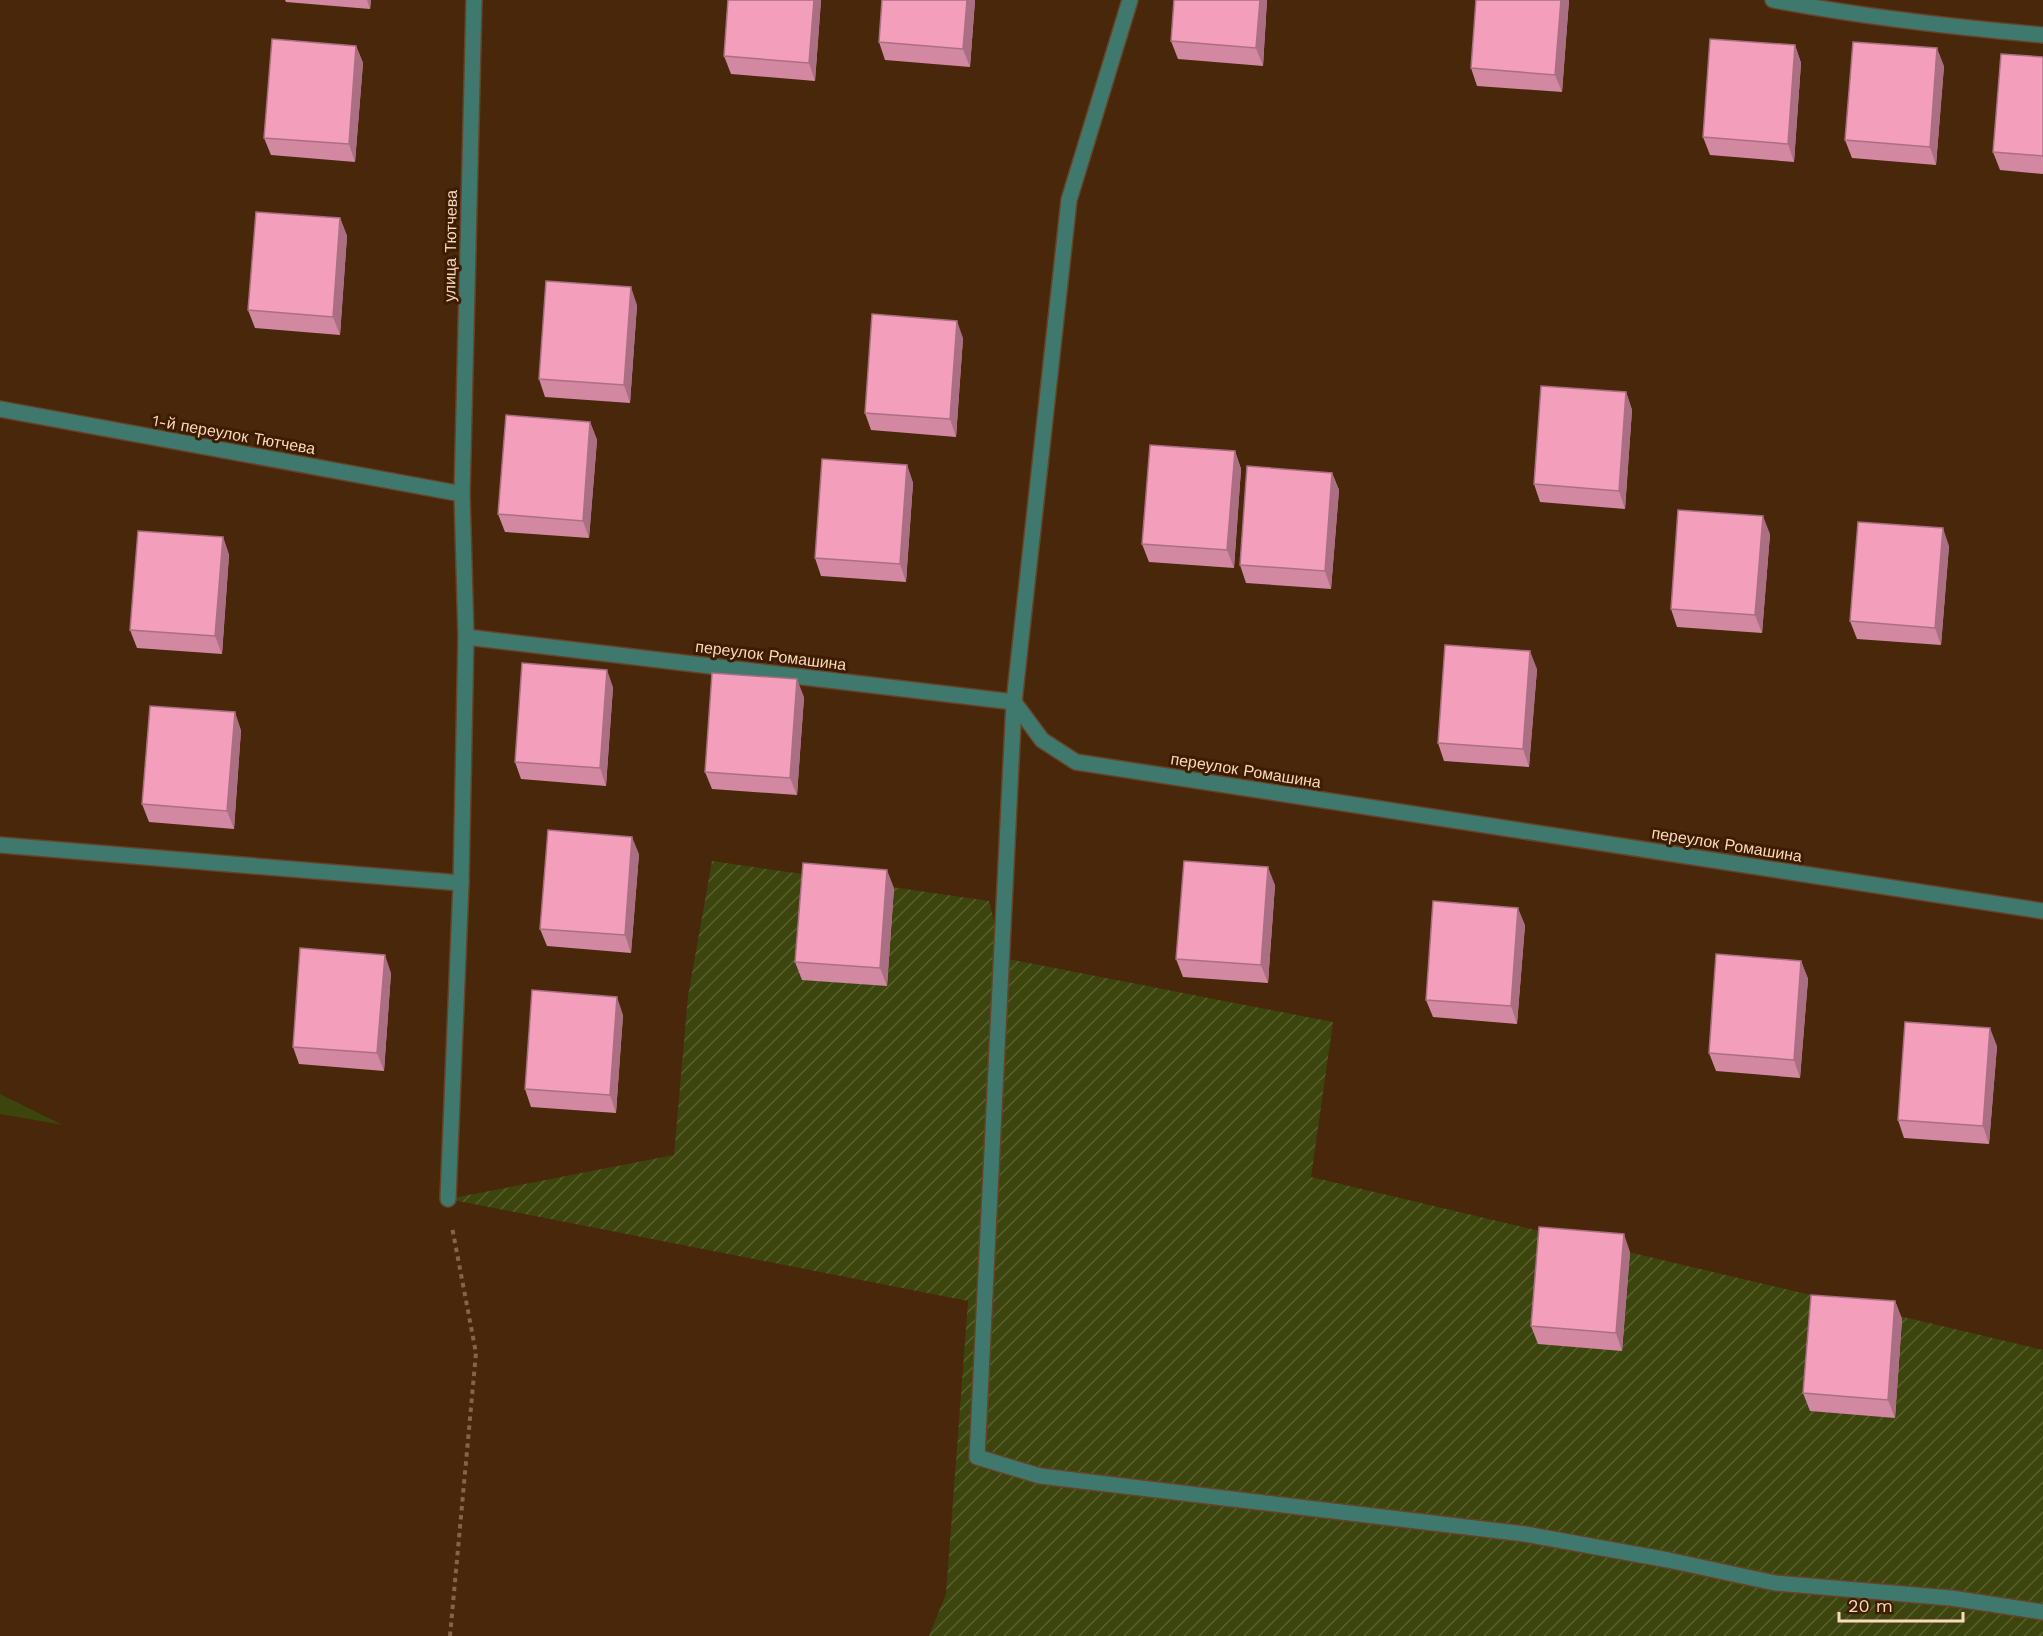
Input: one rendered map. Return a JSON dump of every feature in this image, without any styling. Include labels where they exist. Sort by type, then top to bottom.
[{"type":"street","name":"улица Тютчева","points":[[447,1199],[461,883],[466,637],[462,494],[474,0]]},
{"type":"street","points":[[1130,0],[1070,200],[1014,702],[977,1457],[1040,1476],[1525,1534],[1668,1560],[1775,1583],[1951,1598],[2043,1612]]},
{"type":"street","points":[[1773,0],[1853,15],[2043,35]]},
{"type":"street","name":"1-й переулок Тютчева","points":[[0,409],[462,494]]},
{"type":"street","name":"переулок Ромашина","points":[[466,637],[1014,702],[1042,740],[1076,762],[2043,911]]},
{"type":"street","points":[[0,845],[461,883]]},
{"type":"path","points":[[447,1199],[476,1353],[450,1636]]},
{"type":"green space","points":[[712,861],[989,901],[1003,958],[1333,1022],[1311,1177],[2043,1350],[2043,1636],[929,1636],[946,1594],[968,1301],[448,1199],[674,1155],[688,996]]},
{"type":"green space","points":[[0,1094],[63,1125],[0,1114]]},
{"type":"building","points":[[728,0],[814,0],[809,63],[724,56]]},
{"type":"building","points":[[882,0],[967,0],[963,49],[879,42]]},
{"type":"building","points":[[1174,0],[1260,0],[1256,48],[1171,41]]},
{"type":"building","points":[[1476,0],[1561,0],[1555,75],[1471,68]]},
{"type":"building","points":[[272,39],[356,46],[349,144],[264,138]]},
{"type":"building","points":[[1710,39],[1795,45],[1788,144],[1703,137]]},
{"type":"building","points":[[1853,42],[1937,48],[1930,147],[1845,140]]},
{"type":"building","points":[[2001,54],[2043,57],[2043,156],[1993,152]]},
{"type":"building","points":[[256,212],[340,218],[333,317],[248,310]]},
{"type":"building","points":[[546,281],[631,287],[624,385],[539,379]]},
{"type":"building","points":[[872,314],[957,321],[950,419],[865,413]]},
{"type":"building","points":[[1541,386],[1626,392],[1619,491],[1534,484]]},
{"type":"building","points":[[506,415],[590,422],[583,521],[498,514]]},
{"type":"building","points":[[1150,445],[1235,451],[1227,550],[1142,544]]},
{"type":"building","points":[[822,459],[907,465],[900,564],[815,558]]},
{"type":"building","points":[[1247,466],[1332,473],[1325,571],[1240,565]]},
{"type":"building","points":[[1678,510],[1763,516],[1755,615],[1671,609]]},
{"type":"building","points":[[1858,522],[1943,528],[1935,628],[1850,621]]},
{"type":"building","points":[[138,531],[223,537],[215,636],[130,630]]},
{"type":"building","points":[[1445,645],[1530,651],[1523,749],[1438,743]]},
{"type":"building","points":[[522,663],[607,670],[600,768],[515,762]]},
{"type":"building","points":[[712,673],[797,679],[790,778],[705,772]]},
{"type":"building","points":[[150,706],[235,712],[227,811],[142,804]]},
{"type":"building","points":[[548,830],[632,837],[625,935],[540,929]]},
{"type":"building","points":[[1184,861],[1268,867],[1261,965],[1176,959]]},
{"type":"building","points":[[803,863],[887,870],[880,968],[795,962]]},
{"type":"building","points":[[1433,901],[1518,908],[1511,1006],[1426,1000]]},
{"type":"building","points":[[300,948],[385,955],[377,1053],[293,1047]]},
{"type":"building","points":[[1716,954],[1801,961],[1794,1060],[1709,1053]]},
{"type":"building","points":[[532,990],[617,997],[610,1095],[525,1089]]},
{"type":"building","points":[[1905,1022],[1990,1028],[1983,1126],[1898,1120]]},
{"type":"building","points":[[1539,1227],[1624,1234],[1616,1333],[1531,1326]]},
{"type":"building","points":[[1811,1295],[1895,1301],[1888,1400],[1803,1393]]}]
